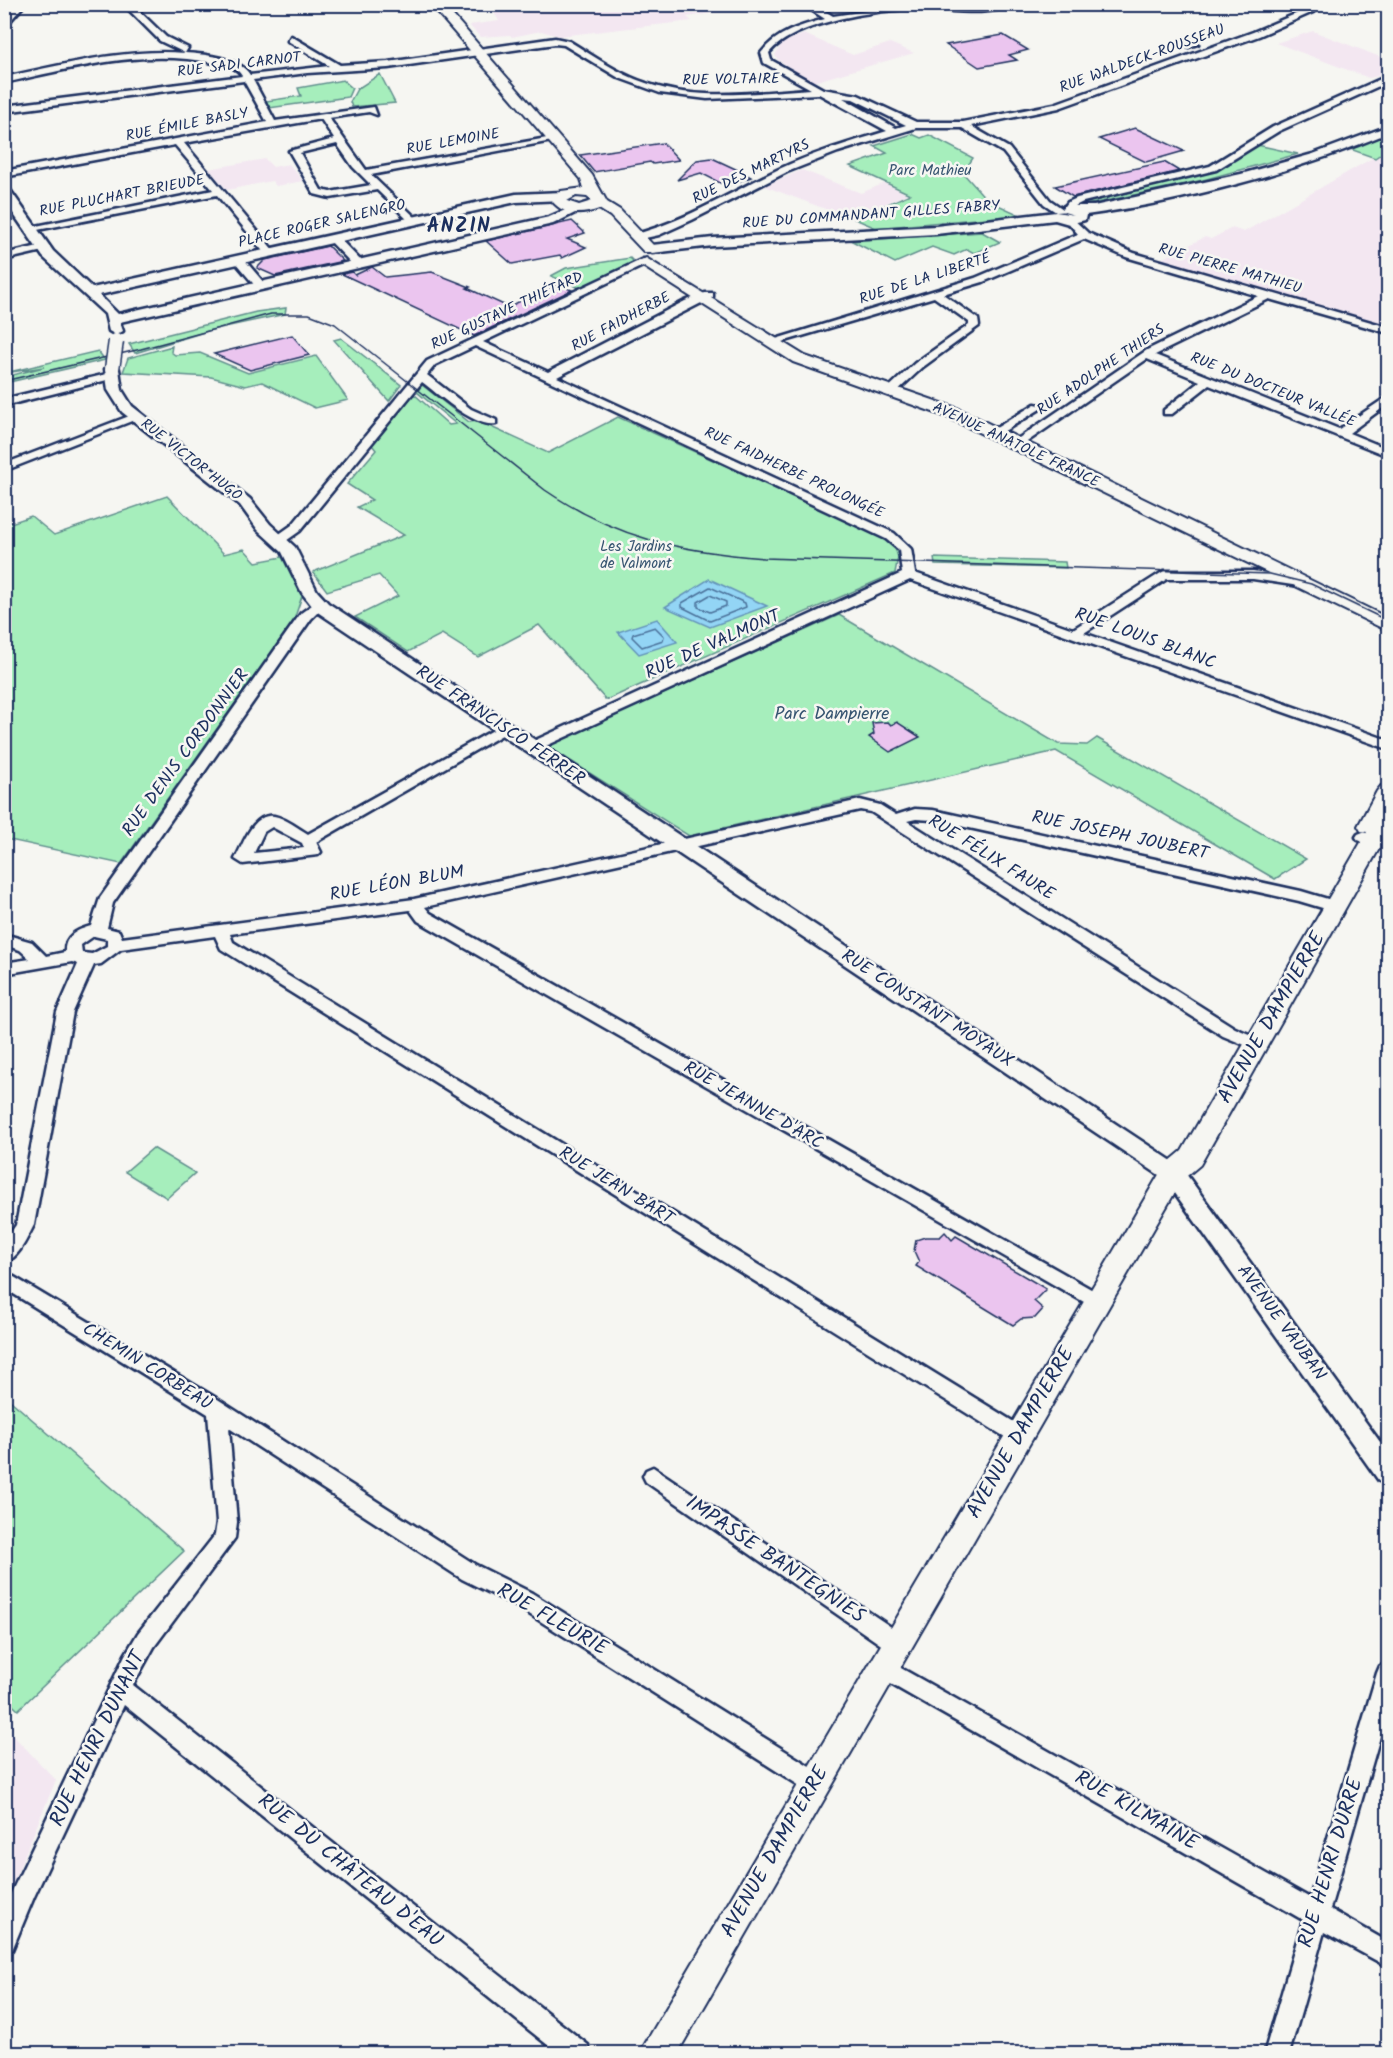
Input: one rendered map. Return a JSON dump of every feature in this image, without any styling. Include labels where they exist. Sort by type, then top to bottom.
[{"type":"main road","name":"AVENUE ANATOLE FRANCE","points":[[438,6],[536,122],[587,177],[590,188],[597,198],[615,213],[648,253]]},
{"type":"main road","name":"AVENUE ANATOLE FRANCE","points":[[536,122],[547,141],[579,179],[579,185],[568,194]]},
{"type":"main road","points":[[568,194],[597,198],[581,209],[561,204],[559,200],[568,194]]},
{"type":"main road","name":"AVENUE ANATOLE FRANCE","points":[[581,209],[606,214],[667,269],[705,297],[775,341],[821,363],[892,389],[943,403],[1021,442],[1389,611]]},
{"type":"main road","name":"AVENUE ANATOLE FRANCE","points":[[1021,442],[1389,625]]},
{"type":"main road","points":[[1375,841],[1389,791]]},
{"type":"main road","name":"AVENUE DAMPIERRE","points":[[657,2054],[1173,1173],[1191,1158],[1251,1042],[1330,905],[1375,841],[1389,815]]},
{"type":"street","points":[[4,25],[20,4]]},
{"type":"street","points":[[128,4],[165,41],[194,54],[239,67],[248,77],[272,124]]},
{"type":"street","points":[[438,6],[465,4]]},
{"type":"street","points":[[806,4],[833,20]]},
{"type":"street","points":[[894,131],[765,60],[765,53],[771,43],[779,38],[833,20],[898,7],[981,10],[1010,4]]},
{"type":"street","points":[[1287,4],[1314,10]]},
{"type":"street","name":"RUE WALDECK-ROUSSEAU","points":[[915,125],[963,125],[1022,115],[1061,104],[1234,42],[1327,4]]},
{"type":"street","points":[[291,39],[337,67]]},
{"type":"street","points":[[4,80],[137,53],[157,47],[165,41]]},
{"type":"street","name":"RUE VOLTAIRE","points":[[477,53],[561,41],[637,82],[672,93],[708,96],[820,91]]},
{"type":"street","points":[[137,53],[166,51],[194,54]]},
{"type":"street","name":"RUE SADI CARNOT","points":[[4,109],[248,77],[337,67],[388,65],[477,53]]},
{"type":"street","points":[[1067,214],[1071,204],[1080,200],[1213,168],[1276,129],[1389,79]]},
{"type":"street","points":[[820,91],[855,97],[893,117],[915,125]]},
{"type":"street","name":"RUE ÉMILE BASLY","points":[[4,174],[272,124],[371,109],[374,113]]},
{"type":"street","points":[[323,116],[364,173],[414,221]]},
{"type":"street","name":"RUE DES MARTYRS","points":[[648,253],[655,233],[808,160],[915,125]]},
{"type":"street","name":"RUE PIERRE MATHIEU","points":[[963,125],[1006,150],[1047,201],[1067,214],[1084,235],[1136,258],[1389,330]]},
{"type":"street","name":"RUE DU COMMANDANT GILLES FABRY","points":[[648,253],[688,244],[917,231],[1067,214],[1298,162],[1348,146],[1389,129]]},
{"type":"street","points":[[340,141],[294,151],[317,192],[330,195],[378,187]]},
{"type":"street","name":"RUE LEMOINE","points":[[364,173],[547,141]]},
{"type":"street","points":[[178,142],[270,253]]},
{"type":"street","points":[[4,190],[10,208],[114,319],[116,341],[112,373],[4,403]]},
{"type":"street","name":"RUE PLUCHART BRIEUDE","points":[[37,239],[219,192]]},
{"type":"street","name":"PLACE ROGER SALENGRO","points":[[90,293],[520,197],[568,194]]},
{"type":"street","points":[[114,319],[553,220],[581,209]]},
{"type":"street","name":"RUE DE LA LIBERTÉ","points":[[775,341],[984,278],[1084,235]]},
{"type":"street","points":[[333,238],[358,264]]},
{"type":"street","points":[[4,246],[37,239]]},
{"type":"street","points":[[4,257],[37,239]]},
{"type":"street","name":"RUE GUSTAVE THIÉTARD","points":[[279,540],[297,528],[431,363],[476,343],[648,253]]},
{"type":"street","points":[[239,260],[261,286]]},
{"type":"street","points":[[892,389],[919,365],[974,326],[970,317],[935,293]]},
{"type":"street","name":"RUE ADOLPHE THIERS","points":[[1021,442],[1146,355],[1185,333],[1268,295]]},
{"type":"street","name":"RUE FAIDHERBE","points":[[548,377],[705,297]]},
{"type":"street","points":[[476,343],[548,377]]},
{"type":"street","name":"RUE DU DOCTEUR VALLÉE","points":[[1146,355],[1389,453]]},
{"type":"street","name":"RUE VICTOR HUGO","points":[[112,373],[117,394],[136,417],[241,498],[264,527],[289,550],[319,604]]},
{"type":"street","points":[[420,375],[468,411],[492,422]]},
{"type":"street","name":"RUE FAIDHERBE PROLONGÉE","points":[[548,377],[883,533],[900,543],[907,553],[909,575]]},
{"type":"street","points":[[1168,412],[1208,380]]},
{"type":"street","points":[[1341,433],[1389,399]]},
{"type":"street","points":[[998,431],[1039,406]]},
{"type":"street","points":[[4,468],[136,417]]},
{"type":"street","points":[[1075,633],[1164,575],[1185,573],[1253,575],[1306,584]]},
{"type":"street","name":"RUE LOUIS BLANC","points":[[909,575],[1389,745]]},
{"type":"street","name":"RUE DE VALMONT","points":[[532,747],[703,671],[909,575]]},
{"type":"street","name":"RUE FRANCISCO FERRER","points":[[319,604],[681,846]]},
{"type":"street","name":"RUE DENIS CORDONNIER","points":[[98,931],[105,902],[306,616],[319,604]]},
{"type":"street","points":[[308,840],[504,729]]},
{"type":"street","name":"RUE FÉLIX FAURE","points":[[681,846],[854,805],[871,806],[1229,1032],[1251,1042]]},
{"type":"street","name":"RUE JOSEPH JOUBERT","points":[[895,820],[915,814],[933,815],[1330,905]]},
{"type":"street","name":"RUE LÉON BLUM","points":[[116,944],[414,904],[681,846]]},
{"type":"street","name":"RUE CONSTANT MOYAUX","points":[[681,846],[1173,1173]]},
{"type":"street","name":"RUE JEANNE D'ARC","points":[[414,904],[421,916],[1098,1302]]},
{"type":"street","name":"RUE JEAN BART","points":[[220,930],[226,945],[1020,1436]]},
{"type":"street","points":[[4,969],[43,962],[106,956],[116,944],[111,934],[98,931],[86,933],[74,941],[71,949],[81,958]]},
{"type":"street","points":[[4,939],[26,946],[43,962]]},
{"type":"street","points":[[4,1256],[18,1239],[25,1225],[65,1012],[81,958]]},
{"type":"street","name":"AVENUE VAUBAN","points":[[1173,1173],[1389,1473]]},
{"type":"street","name":"CHEMIN CORBEAU","points":[[4,1278],[218,1410],[289,1457]]},
{"type":"street","name":"RUE HENRI DUNANT","points":[[4,1942],[24,1892],[146,1640],[225,1538],[227,1522],[218,1410]]},
{"type":"street","name":"RUE FLEURIE","points":[[289,1457],[486,1582],[525,1600],[816,1783]]},
{"type":"street","name":"IMPASSE BANTEGNIES","points":[[653,1476],[890,1656]]},
{"type":"street","name":"RUE KILMAINE","points":[[890,1656],[1389,1955]]},
{"type":"street","name":"RUE HENRI DURRE","points":[[1276,2054],[1389,1673]]},
{"type":"street","name":"RUE DU CHÂTEAU D'EAU","points":[[121,1689],[579,2054]]},
{"type":"shaded area","points":[[507,5],[755,6],[687,17],[692,21],[559,36],[541,31],[512,37],[510,35],[480,37],[469,25],[499,21],[493,11],[510,9]]},
{"type":"shaded area","points":[[1313,31],[1388,60],[1388,74],[1369,78],[1276,43]]},
{"type":"shaded area","points":[[804,34],[853,55],[890,43],[914,53],[813,82],[778,60],[775,55],[783,42]]},
{"type":"shaded area","points":[[1388,149],[1388,327],[1159,260],[1205,237],[1211,239],[1232,228],[1244,232]]},
{"type":"shaded area","points":[[265,159],[273,167],[289,164],[303,181],[276,186],[272,181],[227,190],[209,169]]},
{"type":"shaded area","points":[[802,170],[861,193],[885,183],[907,194],[852,219],[764,186]]},
{"type":"shaded area","points":[[5,1727],[56,1780],[5,1902]]},
{"type":"green space","points":[[380,74],[395,103],[352,107],[350,102],[357,89]]},
{"type":"green space","points":[[343,80],[352,88],[348,97],[269,108],[266,101],[301,96],[298,88]]},
{"type":"green space","points":[[1388,132],[1388,149],[1375,158],[1350,149]]},
{"type":"green space","name":"Parc Mathieu","points":[[912,134],[921,138],[929,135],[973,158],[963,173],[987,200],[1020,215],[876,228],[855,219],[910,194],[850,166],[887,153],[874,146]]},
{"type":"green space","points":[[1257,145],[1298,154],[1203,180],[1087,205],[1083,202],[1221,168]]},
{"type":"green space","points":[[982,232],[1000,242],[974,253],[967,249],[954,255],[932,247],[895,263],[852,241]]},
{"type":"green space","points":[[630,258],[634,262],[580,288],[551,276],[566,268]]},
{"type":"green space","points":[[286,308],[285,314],[211,330],[135,353],[129,344],[256,312]]},
{"type":"green space","points":[[341,338],[401,385],[389,401],[334,340]]},
{"type":"green space","points":[[172,346],[171,352],[175,355],[200,353],[248,373],[316,356],[348,400],[315,408],[262,382],[245,386],[211,377],[123,372],[128,358]]},
{"type":"green space","points":[[98,351],[105,360],[5,383],[5,377],[44,367],[5,373]]},
{"type":"green space","name":"Les Jardins de Valmont","points":[[422,385],[469,422],[478,421],[548,453],[618,417],[893,542],[898,557],[895,573],[606,700],[539,625],[478,657],[442,634],[408,652],[355,617],[398,596],[379,575],[327,591],[313,572],[404,535],[357,507],[372,500],[347,484],[376,450],[372,445],[414,394],[449,425],[456,424],[417,392]]},
{"type":"green space","points":[[167,496],[224,554],[244,549],[256,562],[282,557],[302,596],[294,620],[121,864],[5,839],[5,525],[31,516],[54,535]]},
{"type":"green space","points":[[934,558],[1065,562],[1066,568],[935,565]]},
{"type":"green space","name":"Parc Dampierre","points":[[839,615],[1058,744],[1087,745],[1097,738],[1306,859],[1275,879],[1056,751],[689,836],[547,746]]},
{"type":"green space","points":[[153,1148],[195,1173],[167,1198],[125,1172]]},
{"type":"green space","points":[[4,1395],[184,1551],[18,1710],[4,1697]]},
{"type":"water","points":[[709,579],[767,606],[710,627],[665,607]]},
{"type":"water","points":[[657,619],[677,642],[639,654],[618,632]]},
{"type":"building","points":[[1003,35],[1028,50],[1009,55],[1017,60],[979,67],[946,45]]},
{"type":"building","points":[[1135,128],[1184,151],[1146,162],[1099,139]]},
{"type":"building","points":[[663,143],[679,160],[653,164],[650,162],[594,172],[580,155]]},
{"type":"building","points":[[712,158],[751,177],[726,186],[701,173],[677,180],[697,160]]},
{"type":"building","points":[[1164,162],[1179,171],[1073,197],[1055,186]]},
{"type":"building","points":[[572,221],[585,233],[567,239],[586,247],[562,258],[560,255],[512,264],[486,241]]},
{"type":"building","points":[[328,246],[343,261],[275,276],[257,268],[265,260]]},
{"type":"building","points":[[372,267],[385,277],[432,272],[470,287],[467,288],[508,307],[557,284],[572,290],[474,336],[342,274],[352,272],[355,275]]},
{"type":"building","points":[[292,335],[309,355],[250,370],[214,354]]},
{"type":"building","points":[[888,722],[891,725],[897,722],[920,737],[890,752],[869,737],[874,734],[872,723]]},
{"type":"building","points":[[945,1232],[952,1240],[956,1236],[1046,1289],[1034,1301],[1043,1309],[1035,1318],[1021,1319],[1013,1325],[916,1266],[919,1262],[914,1251],[916,1240],[925,1237],[940,1237]]},
{"type":"tram line","points":[[4,381],[141,349],[271,314],[309,314],[335,324],[545,490],[598,520],[650,540],[704,551],[764,558],[1270,574],[1311,584],[1388,621]]},
{"type":"district","name":"ANZIN","points":[[459,227]]}]
